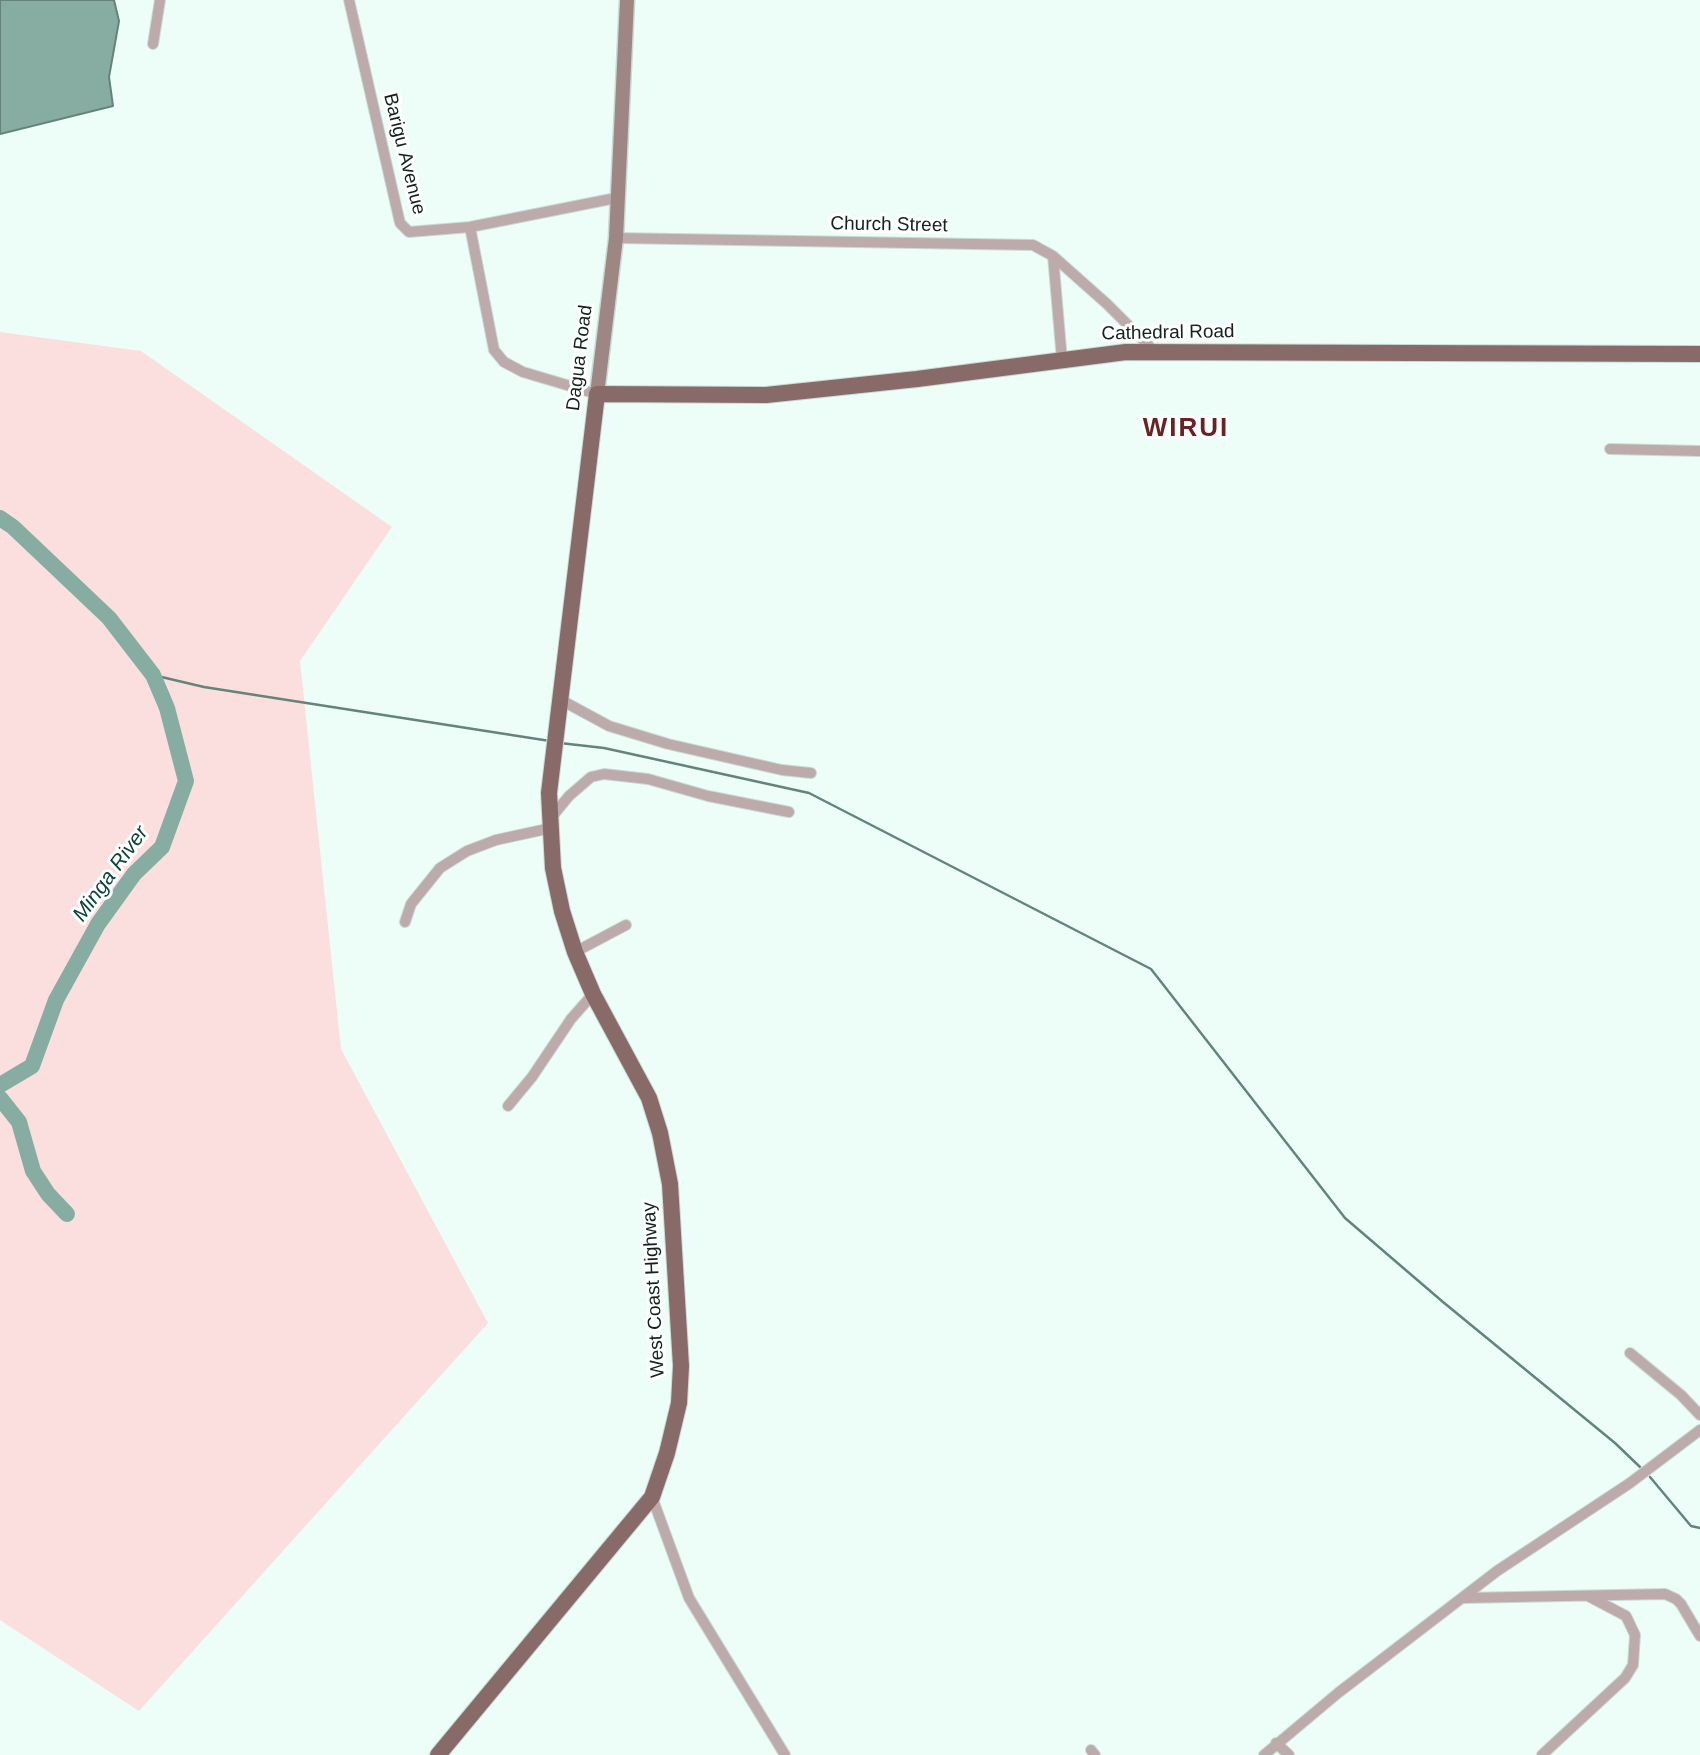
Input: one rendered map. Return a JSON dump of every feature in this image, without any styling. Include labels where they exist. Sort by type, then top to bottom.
[{"type":"main road","name":"Cathedral Road","points":[[597,394],[766,395],[1126,352],[1700,354]]},
{"type":"main road","name":"Dagua Road","points":[[552,765],[597,394]]},
{"type":"main road","name":"West Coast Highway","points":[[438,1755],[652,1497],[667,1453],[679,1403],[681,1366],[670,1184],[660,1133],[649,1098],[593,994],[575,952],[562,911],[553,868],[550,824],[552,765]]},
{"type":"street","points":[[153,44],[160,0]]},
{"type":"street","name":"Barigu Avenue","points":[[349,0],[400,223],[409,232],[470,227],[616,198]]},
{"type":"street","name":"Dagua Road","points":[[597,394],[616,238],[626,0]]},
{"type":"street","points":[[470,227],[494,350],[504,362],[523,372],[597,394]]},
{"type":"street","name":"Church Street","points":[[616,238],[1033,244],[1053,256]]},
{"type":"street","points":[[1053,256],[1107,304],[1154,352]]},
{"type":"street","points":[[1053,256],[1062,360]]},
{"type":"street","points":[[1610,449],[1700,451]]},
{"type":"street","points":[[561,700],[609,726],[668,744],[782,770],[811,773]]},
{"type":"street","points":[[405,922],[411,904],[440,868],[467,851],[550,824],[569,796],[591,777],[604,774],[648,779],[708,796],[789,812]]},
{"type":"street","points":[[575,952],[626,925]]},
{"type":"street","points":[[508,1106],[532,1077],[571,1018],[593,994]]},
{"type":"street","points":[[1630,1353],[1681,1395],[1700,1416]]},
{"type":"street","points":[[1264,1755],[1497,1571],[1630,1483],[1700,1430]]},
{"type":"street","points":[[652,1497],[689,1598],[785,1755]]},
{"type":"street","points":[[1464,1598],[1665,1594],[1681,1604],[1700,1636]]},
{"type":"street","points":[[1542,1755],[1625,1678],[1633,1665],[1635,1635],[1626,1616],[1589,1596]]},
{"type":"street","points":[[1276,1743],[1289,1755]]},
{"type":"shaded area","points":[[0,0],[114,0],[119,21],[109,77],[113,106],[0,134]]},
{"type":"shaded area","points":[[0,332],[141,351],[392,527],[300,661],[341,1049],[488,1323],[139,1711],[0,1620]]},
{"type":"waterway","name":"Minga River","points":[[0,518],[13,527],[109,618],[153,675],[167,708],[186,781],[162,847],[134,874],[98,924],[56,1000],[32,1066],[0,1085]]},
{"type":"waterway","points":[[153,675],[204,687],[550,741]]},
{"type":"waterway","points":[[560,743],[604,748],[809,793],[1151,969],[1345,1218],[1615,1443],[1640,1467]]},
{"type":"waterway","name":"Minga River","points":[[0,1098],[19,1122],[33,1171],[48,1194],[67,1214]]},
{"type":"waterway","points":[[1650,1477],[1691,1526],[1700,1528]]},
{"type":"district","name":"WIRUI","points":[[1186,429]]}]
